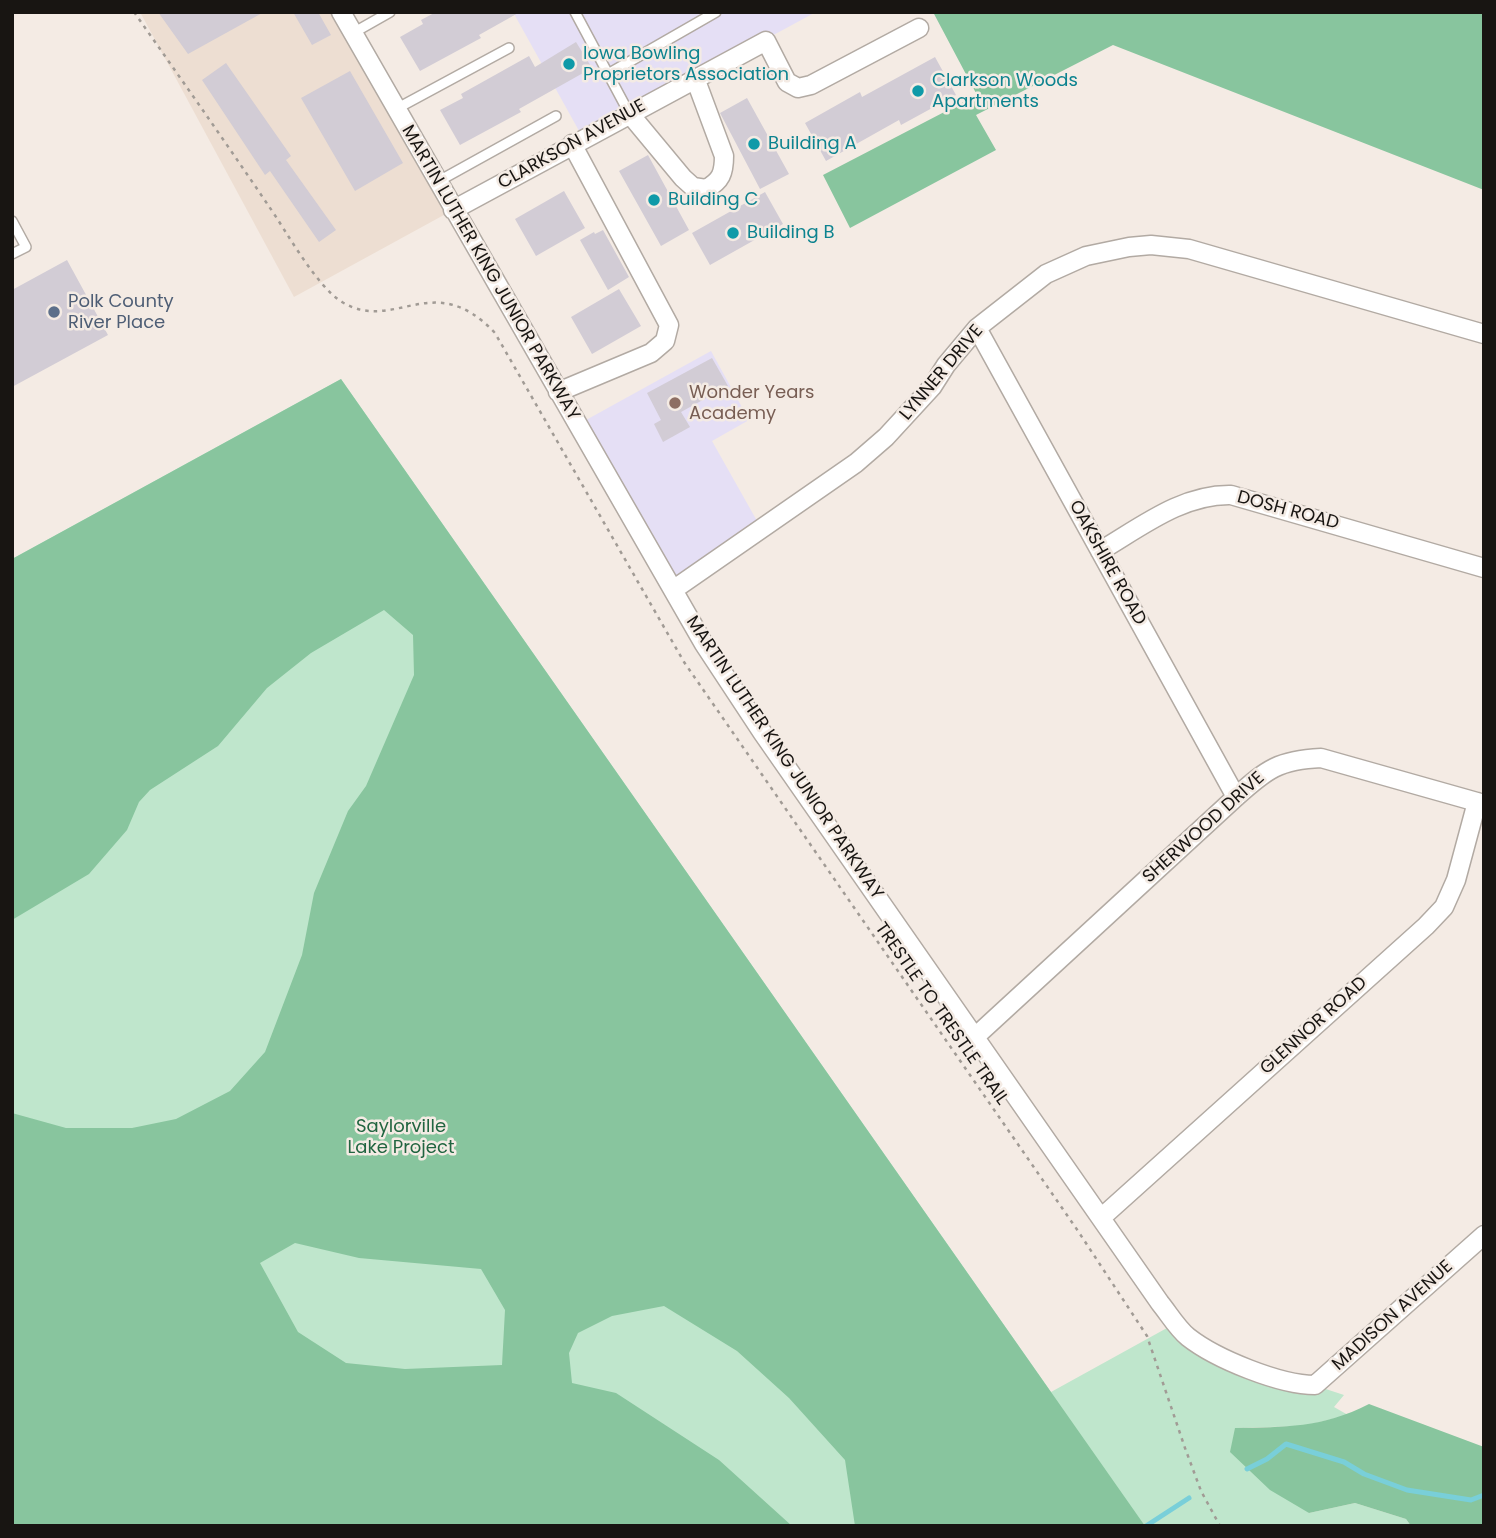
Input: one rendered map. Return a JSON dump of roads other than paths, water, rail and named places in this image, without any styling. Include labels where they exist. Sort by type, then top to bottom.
[{"type":"street","name":"MARTIN LUTHER KING JUNIOR PARKWAY","points":[[341,12],[704,644],[762,732],[1160,1303],[1186,1335],[1218,1355],[1297,1385]]},
{"type":"street","name":"CLARKSON AVENUE","points":[[453,210],[766,41],[787,82],[798,88],[811,85],[919,28]]},
{"type":"street","points":[[629,113],[692,187],[706,189],[718,182],[724,169],[724,156],[695,78]]},
{"type":"street","points":[[558,392],[652,353],[665,341],[669,325],[572,144]]},
{"type":"street","name":"LYNNER DRIVE","points":[[673,590],[856,463],[887,437],[932,387],[946,365],[977,328],[1046,274],[1086,256],[1152,245],[1189,249],[1484,334]]},
{"type":"street","name":"OAKSHIRE ROAD","points":[[977,328],[1236,797]]},
{"type":"street","name":"DOSH ROAD","points":[[1100,551],[1185,502],[1213,495],[1231,495],[1484,568]]},
{"type":"street","name":"SHERWOOD DRIVE","points":[[975,1037],[1271,768],[1295,759],[1321,758],[1480,803]]},
{"type":"street","name":"GLENNOR ROAD","points":[[1101,1218],[1444,907],[1456,880],[1480,803]]},
{"type":"street","name":"MADISON AVENUE","points":[[1297,1385],[1315,1385],[1329,1374],[1484,1235]]},
{"type":"lane","points":[[353,33],[390,12]]},
{"type":"lane","points":[[575,12],[629,113]]},
{"type":"lane","points":[[608,74],[716,12]]},
{"type":"lane","points":[[396,109],[509,48]]},
{"type":"lane","points":[[437,182],[556,116]]},
{"type":"lane","points":[[12,221],[26,247],[12,254]]},
{"type":"waterway","points":[[1247,1469],[1267,1459],[1286,1444],[1344,1462],[1364,1474],[1407,1490],[1471,1500],[1484,1495]]},
{"type":"waterway","points":[[1146,1526],[1189,1498]]},
{"type":"place","name":"Iowa Bowling Proprietors Association","points":[[569,64]]},
{"type":"place","name":"Clarkson Woods Apartments","points":[[918,91]]},
{"type":"place","name":"Building A","points":[[754,144]]},
{"type":"place","name":"Building C","points":[[654,200]]},
{"type":"place","name":"Building B","points":[[733,233]]},
{"type":"place","name":"Polk County River Place","points":[[54,312]]},
{"type":"place","name":"Wonder Years Academy","points":[[675,403]]},
{"type":"park label","name":"Saylorville Lake Project","points":[[401,1137]]}]
